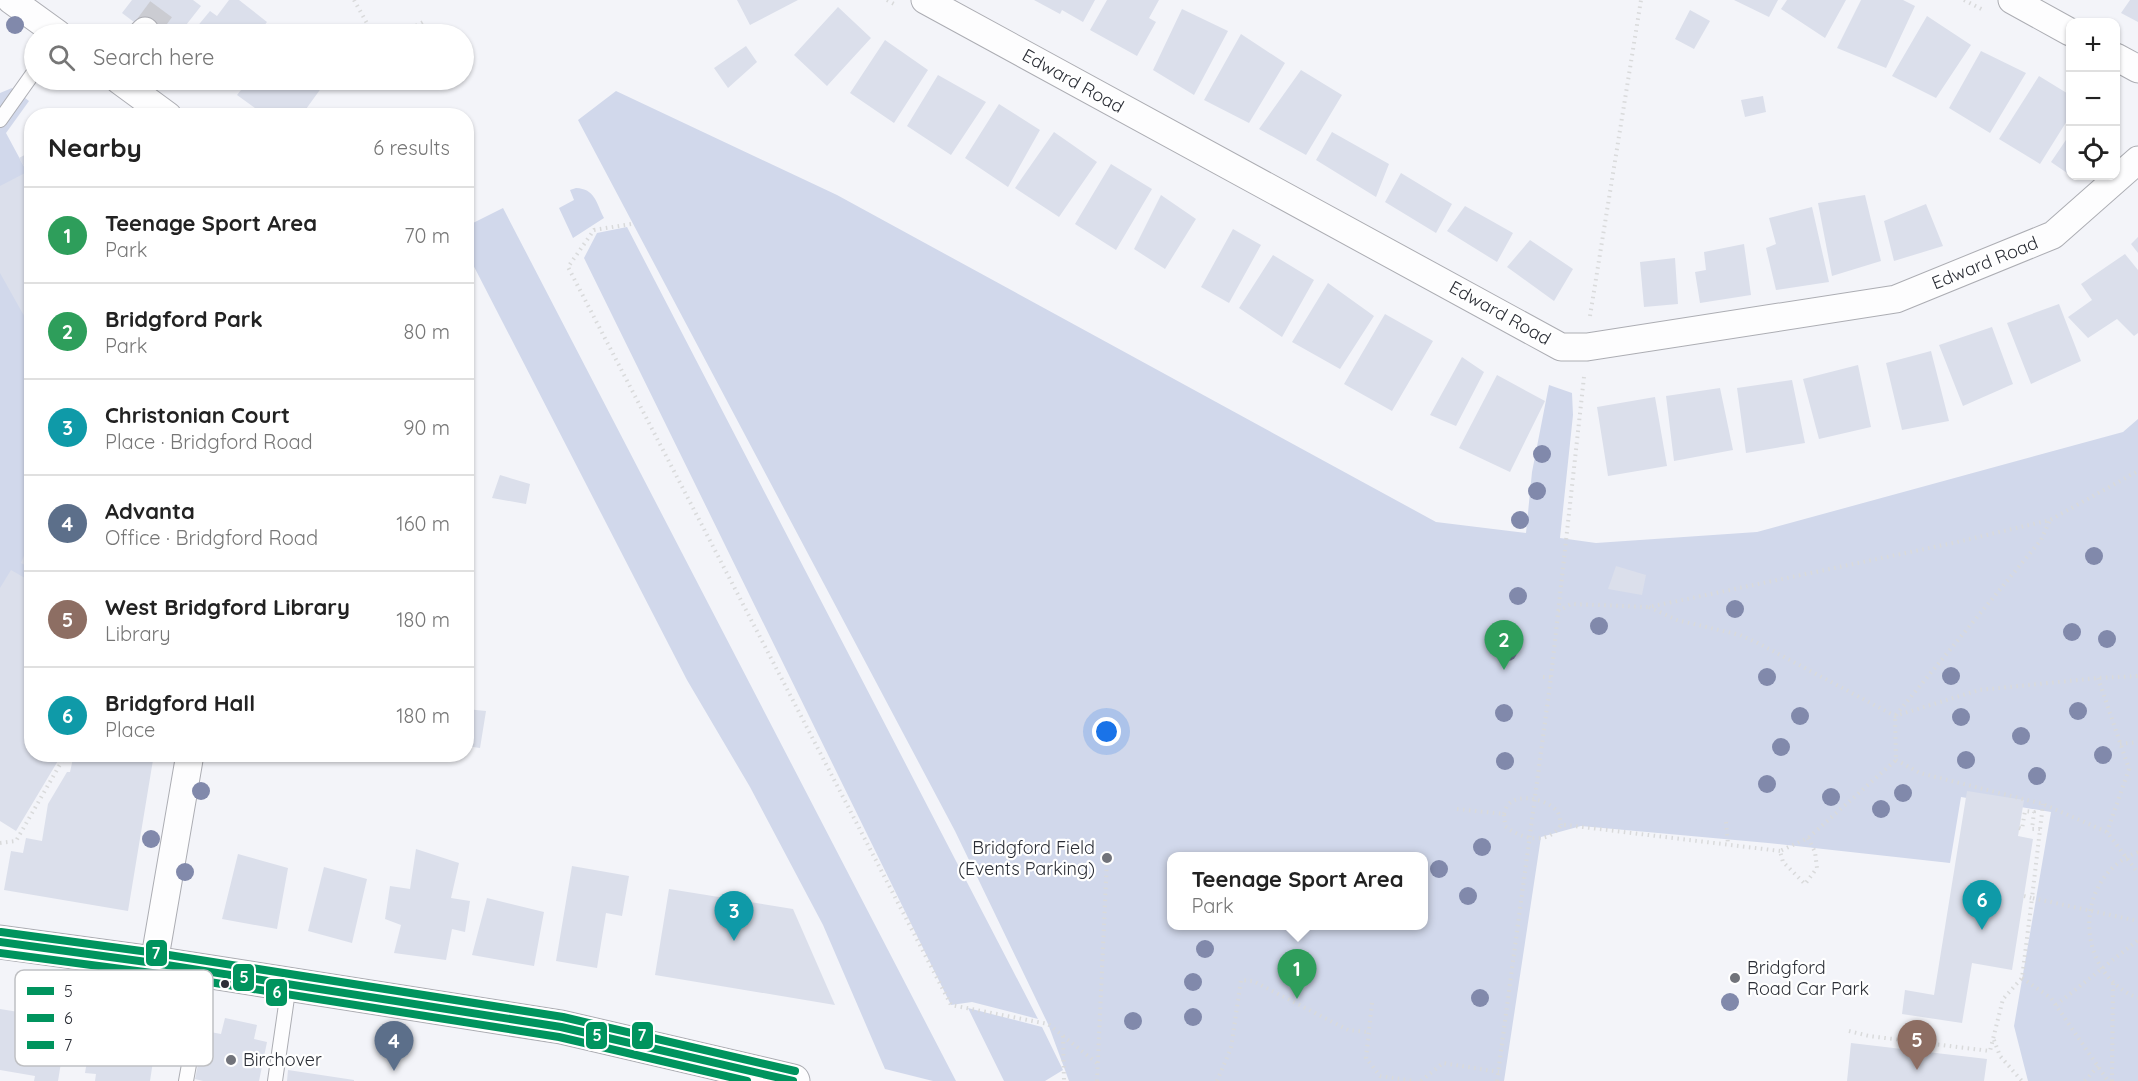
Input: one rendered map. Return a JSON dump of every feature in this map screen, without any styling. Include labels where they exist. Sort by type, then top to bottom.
[{"type":"street","points":[[11,0],[44,24]]},
{"type":"street","name":"Edward Road","points":[[925,0],[1561,346],[1587,347],[1896,299],[2053,235],[2138,160]]},
{"type":"street","points":[[2012,0],[2066,30]]},
{"type":"street","points":[[2120,60],[2138,69]]},
{"type":"street","points":[[133,90],[157,108]]},
{"type":"street","points":[[154,963],[189,762]]},
{"type":"street","points":[[0,942],[194,970]]},
{"type":"street","points":[[213,973],[561,1027],[793,1081]]},
{"type":"lane","points":[[0,120],[17,87],[24,81]]},
{"type":"lane","points":[[275,1081],[289,984]]},
{"type":"lane","points":[[186,1081],[189,1066]]},
{"type":"path","points":[[354,0],[367,24]]},
{"type":"path","points":[[886,0],[896,5]]},
{"type":"path","points":[[1497,1081],[1551,677],[1587,347],[1641,0]]},
{"type":"path","points":[[419,24],[425,21]]},
{"type":"path","points":[[631,224],[594,230],[568,267],[951,1005],[1048,1024],[1097,1063]]},
{"type":"path","points":[[1558,611],[1571,604],[1649,607],[1953,543],[2050,520],[2138,471]]},
{"type":"path","points":[[1561,825],[1780,851],[1808,838],[1896,760],[1895,716],[2041,540],[2050,520]]},
{"type":"path","points":[[1649,607],[1677,620],[1740,635],[1756,642],[1895,716],[1979,690],[2138,676]]},
{"type":"path","points":[[1543,677],[1551,677]]},
{"type":"path","points":[[2098,678],[2129,769],[2108,832]]},
{"type":"path","points":[[2120,744],[2138,741]]},
{"type":"path","points":[[1896,760],[1920,773],[2043,804],[2108,832],[2138,873]]},
{"type":"path","points":[[0,843],[16,841],[61,762]]},
{"type":"path","points":[[1518,799],[1534,800],[1549,803],[1559,813],[1561,825],[1556,833],[1545,838],[1529,837],[1515,834],[1505,826],[1504,814],[1508,804],[1518,799]]},
{"type":"path","points":[[1849,1031],[1869,1036],[1990,1051],[2003,999],[2022,978],[2043,804]]},
{"type":"path","points":[[1457,809],[1504,814]]},
{"type":"path","points":[[2032,829],[2034,812],[2025,811],[2021,828],[2032,829],[2040,829]]},
{"type":"path","points":[[1726,822],[1728,844]]},
{"type":"path","points":[[1780,851],[1783,862],[1805,884],[1817,868],[1815,852],[1808,838]]},
{"type":"path","points":[[2138,852],[2126,857],[2109,871],[2097,890],[2090,910],[2090,941],[2101,969],[2124,993],[2138,998]]},
{"type":"path","points":[[1097,1081],[1107,858]]},
{"type":"path","points":[[2024,896],[2138,921]]},
{"type":"path","points":[[2056,1005],[2138,940]]},
{"type":"path","points":[[2022,978],[2051,998],[2110,1081]]},
{"type":"path","points":[[1218,1081],[1231,1048],[1241,980],[1253,981],[1348,1030],[1368,1032]]},
{"type":"path","points":[[2110,1081],[2113,981]]},
{"type":"path","points":[[1372,1003],[1365,1058],[1380,1076],[1414,1081]]},
{"type":"path","points":[[1371,1011],[1378,1012]]},
{"type":"path","points":[[1063,1036],[1064,1081]]},
{"type":"path","points":[[1994,1039],[2000,1056],[2022,1081]]},
{"type":"path","points":[[1421,1081],[1443,1063],[1499,1072]]},
{"type":"path","points":[[2085,1081],[2098,1066]]},
{"type":"shaded area","points":[[12,88],[29,101],[6,133],[24,166],[24,762],[28,762],[0,818],[0,93]]},
{"type":"shaded area","points":[[616,91],[837,195],[1436,522],[1526,533],[1532,472],[1549,385],[1572,393],[1573,415],[1560,538],[1596,543],[1757,532],[2123,432],[2138,419],[2138,1081],[2028,1081],[2014,1026],[2051,812],[1961,797],[1950,863],[1581,826],[1541,837],[1504,1081],[1069,1081],[1048,1024],[955,831],[578,120]]},
{"type":"shaded area","points":[[576,188],[591,194],[604,218],[573,238],[559,208],[574,200],[570,190]]},
{"type":"shaded area","points":[[503,208],[956,1081],[933,1081],[885,1069],[823,925],[750,787],[687,680],[474,267],[474,222]]},
{"type":"shaded area","points":[[627,227],[1038,1019],[972,1002],[951,1005],[584,258],[597,233]]},
{"type":"shaded area","points":[[968,1008],[1042,1027],[1063,1070],[1045,1081],[1004,1081]]},
{"type":"building","points":[[132,0],[193,0],[201,6],[187,24],[137,24],[122,13]]},
{"type":"building","points":[[229,0],[239,0],[267,22],[265,24],[199,24],[210,11],[217,16]]},
{"type":"building","points":[[737,0],[798,0],[750,25]]},
{"type":"building","points":[[1034,0],[1095,0],[1083,22],[1062,10],[1060,14]]},
{"type":"building","points":[[1107,0],[1159,0],[1149,18],[1156,22],[1137,56],[1090,30]]},
{"type":"building","points":[[1734,0],[1778,0],[1769,17]]},
{"type":"building","points":[[1787,0],[1846,0],[1825,38],[1781,9]]},
{"type":"building","points":[[1861,0],[1903,0],[1915,6],[1886,68],[1837,48]]},
{"type":"building","points":[[2130,0],[2138,0],[2138,22],[2121,13]]},
{"type":"building","points":[[838,7],[871,38],[827,86],[794,55]]},
{"type":"building","points":[[1182,9],[1228,31],[1194,95],[1153,70]]},
{"type":"building","points":[[1690,10],[1710,21],[1694,49],[1675,39]]},
{"type":"building","points":[[1927,16],[1971,45],[1936,98],[1892,76]]},
{"type":"building","points":[[1241,34],[1285,63],[1249,123],[1204,100]]},
{"type":"building","points":[[885,40],[928,70],[894,123],[850,93]]},
{"type":"building","points":[[746,46],[757,62],[728,88],[714,68]]},
{"type":"building","points":[[1981,51],[2026,73],[1990,133],[1949,108]]},
{"type":"building","points":[[1301,70],[1342,95],[1306,155],[1259,129]]},
{"type":"building","points":[[938,75],[986,102],[951,155],[907,126]]},
{"type":"building","points":[[2039,76],[2066,93],[2066,122],[2040,164],[1999,139]]},
{"type":"building","points":[[241,90],[320,90],[307,108],[255,108],[237,95]]},
{"type":"building","points":[[1763,96],[1766,112],[1745,117],[1741,100]]},
{"type":"building","points":[[999,104],[1040,130],[1008,187],[965,158]]},
{"type":"building","points":[[1054,132],[1097,162],[1059,217],[1015,188]]},
{"type":"building","points":[[1332,132],[1389,164],[1376,197],[1316,160]]},
{"type":"building","points":[[2066,140],[2066,172],[2051,162]]},
{"type":"building","points":[[24,155],[24,167],[19,158]]},
{"type":"building","points":[[1111,164],[1152,189],[1116,250],[1075,224]]},
{"type":"building","points":[[1401,173],[1452,204],[1436,233],[1385,202]]},
{"type":"building","points":[[24,174],[24,316],[0,273],[0,186]]},
{"type":"building","points":[[1161,195],[1196,219],[1165,269],[1134,249]]},
{"type":"building","points":[[1865,195],[1881,261],[1832,276],[1818,203]]},
{"type":"building","points":[[1926,204],[1943,246],[1894,261],[1884,221]]},
{"type":"building","points":[[1465,206],[1513,233],[1497,262],[1447,231]]},
{"type":"building","points":[[1812,207],[1829,282],[1776,290],[1766,248],[1776,244],[1769,218]]},
{"type":"building","points":[[1233,229],[1261,245],[1229,303],[1201,287]]},
{"type":"building","points":[[2138,237],[2138,253],[2131,244]]},
{"type":"building","points":[[1530,240],[1573,269],[1554,301],[1507,267]]},
{"type":"building","points":[[1744,244],[1751,295],[1700,303],[1695,272],[1706,270],[1704,252]]},
{"type":"building","points":[[2125,254],[2138,270],[2138,333],[2134,336],[2117,319],[2088,338],[2068,317],[2092,300],[2081,284]]},
{"type":"building","points":[[1273,255],[1314,280],[1282,337],[1239,308]]},
{"type":"building","points":[[1675,258],[1678,304],[1644,307],[1640,262]]},
{"type":"building","points":[[1328,283],[1374,316],[1340,369],[1292,342]]},
{"type":"building","points":[[2059,304],[2081,361],[2031,384],[2007,323]]},
{"type":"building","points":[[1385,314],[1433,341],[1392,411],[1344,384]]},
{"type":"building","points":[[1992,327],[2013,384],[1963,406],[1939,345]]},
{"type":"building","points":[[1931,351],[1949,421],[1902,430],[1886,363]]},
{"type":"building","points":[[1462,357],[1484,372],[1456,426],[1430,415]]},
{"type":"building","points":[[1858,365],[1871,427],[1819,439],[1803,379]]},
{"type":"building","points":[[1497,375],[1545,401],[1510,472],[1459,448]]},
{"type":"building","points":[[1792,380],[1805,443],[1746,453],[1737,388]]},
{"type":"building","points":[[1720,388],[1733,450],[1674,461],[1666,396]]},
{"type":"building","points":[[1655,397],[1667,466],[1608,476],[1597,407]]},
{"type":"building","points":[[500,475],[530,484],[526,504],[492,498]]},
{"type":"building","points":[[1616,566],[1646,575],[1642,595],[1608,589]]},
{"type":"building","points":[[11,570],[24,577],[24,762],[57,762],[16,831],[0,821],[0,588]]},
{"type":"building","points":[[474,710],[486,711],[480,748],[474,747]]},
{"type":"building","points":[[72,762],[153,762],[128,911],[4,890],[11,851],[23,853],[26,838],[42,841],[48,804],[67,772],[70,772]]},
{"type":"building","points":[[1967,791],[2024,800],[2018,836],[2033,839],[2012,970],[1972,963],[1962,1023],[1902,1014],[1905,990],[1934,995]]},
{"type":"building","points":[[416,849],[459,863],[451,898],[470,901],[465,932],[452,929],[446,960],[394,953],[401,925],[385,919],[390,886],[410,889]]},
{"type":"building","points":[[238,854],[288,868],[277,929],[222,919]]},
{"type":"building","points":[[572,866],[629,876],[622,916],[606,913],[597,968],[556,961]]},
{"type":"building","points":[[324,867],[367,879],[352,943],[308,931]]},
{"type":"building","points":[[669,889],[793,909],[835,1005],[655,975]]},
{"type":"building","points":[[487,898],[544,912],[534,966],[472,955]]},
{"type":"building","points":[[0,1009],[15,1011],[15,1066],[60,1066],[58,1081],[34,1081],[35,1076],[0,1070]]},
{"type":"building","name":"Birchover","points":[[225,1018],[257,1025],[254,1039],[267,1042],[259,1081],[195,1079],[198,1066],[213,1066],[213,1032],[221,1034]]},
{"type":"building","points":[[1851,1043],[1987,1059],[1984,1081],[1847,1081]]},
{"type":"building","points":[[86,1066],[152,1066],[150,1081],[95,1081],[96,1074],[85,1073]]},
{"type":"building","points":[[288,1070],[354,1080],[354,1081],[287,1081]]},
{"type":"tunnel","points":[[150,24],[168,0]]},
{"type":"transit line","name":"7","points":[[1,932],[156,953],[563,1017],[795,1071]]},
{"type":"transit line","name":"5","points":[[0,942],[199,970]]},
{"type":"transit line","name":"6","points":[[0,953],[129,970]]},
{"type":"transit line","name":"5","points":[[213,972],[561,1027],[793,1081]]},
{"type":"transit line","name":"6","points":[[213,983],[559,1037],[747,1081]]},
{"type":"place","name":"Bridgford Park","points":[[1504,670]]},
{"type":"place","name":"Bridgford Field (Events Parking)","points":[[1107,858]]},
{"type":"place","name":"Bridgford Hall","points":[[1982,930]]},
{"type":"place","name":"Christonian Court","points":[[734,941]]},
{"type":"place","name":"Bridgford Road Car Park","points":[[1735,978]]},
{"type":"place","name":"Teenage Sport Area","points":[[1297,999]]},
{"type":"place","name":"Birchover","points":[[231,1060]]},
{"type":"place","name":"West Bridgford Library","points":[[1917,1070]]},
{"type":"place","name":"Advanta","points":[[394,1071]]}]
